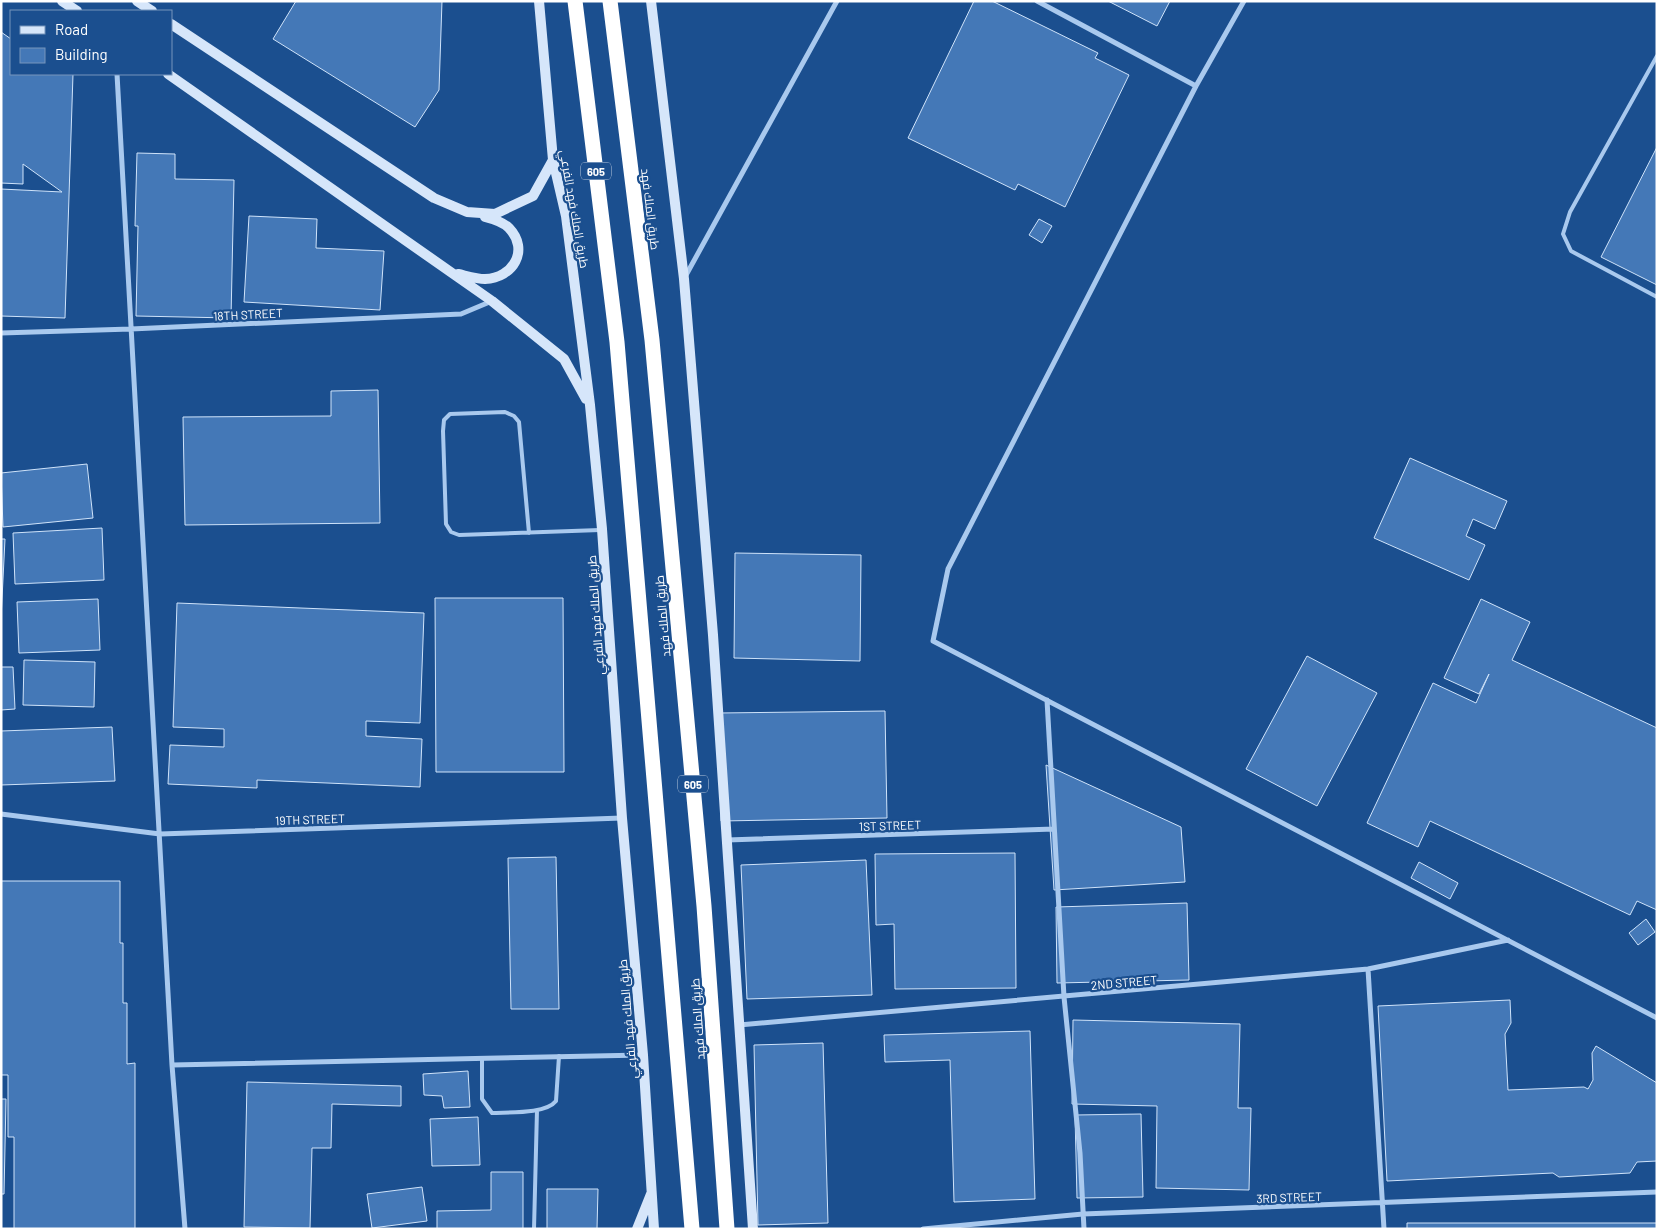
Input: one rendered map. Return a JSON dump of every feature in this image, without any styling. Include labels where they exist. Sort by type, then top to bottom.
[{"type":"highway","name":"طريق الملك فهد","points":[[575,1],[617,342],[692,1229]]},
{"type":"highway","name":"طريق الملك فهد","points":[[610,1],[652,340],[704,906],[728,1229]]},
{"type":"main road","points":[[62,1],[76,10]]},
{"type":"main road","points":[[137,1],[150,10]]},
{"type":"main road","name":"طريق الملك فهد الفرعي","points":[[539,1],[553,160],[566,216],[590,405],[602,530],[622,818],[643,1054],[654,1229]]},
{"type":"main road","points":[[651,1],[684,279],[714,645],[753,1229]]},
{"type":"main road","points":[[172,25],[434,198],[467,212],[496,220],[509,227],[518,241],[518,255],[515,265],[503,274],[485,279],[455,274]]},
{"type":"main road","points":[[169,75],[492,301],[564,359],[590,405]]},
{"type":"main road","points":[[467,212],[495,214],[533,196],[553,160]]},
{"type":"main road","points":[[637,1229],[653,1191]]},
{"type":"street","points":[[684,279],[837,1]]},
{"type":"street","points":[[1037,1],[1196,86]]},
{"type":"street","points":[[1244,1],[1196,86],[948,569],[933,641],[1657,1018]]},
{"type":"street","points":[[117,75],[172,1065],[185,1229]]},
{"type":"street","name":"18TH STREET","points":[[1,333],[461,314],[492,301]]},
{"type":"street","points":[[1046,700],[1064,997],[1080,1153],[1084,1229]]},
{"type":"street","name":"19TH STREET","points":[[1,814],[160,834],[622,818]]},
{"type":"street","name":"1ST STREET","points":[[727,840],[1054,829]]},
{"type":"street","name":"2ND STREET","points":[[739,1025],[1368,969],[1508,940]]},
{"type":"street","points":[[1368,969],[1384,1229]]},
{"type":"street","points":[[172,1065],[643,1054]]},
{"type":"street","name":"3RD STREET","points":[[923,1229],[1083,1214],[1657,1192]]},
{"type":"lane","points":[[1657,56],[1570,212],[1563,234],[1571,251],[1657,297]]},
{"type":"lane","points":[[529,533],[519,422],[514,416],[505,412],[450,414],[444,420],[443,431],[446,524],[451,532],[459,535],[529,533],[602,530]]},
{"type":"lane","points":[[482,1058],[482,1099],[492,1113],[538,1110],[552,1106],[556,1101],[559,1056]]},
{"type":"lane","points":[[534,1229],[538,1110]]},
{"type":"building","points":[[296,1],[442,1],[439,90],[415,127],[273,39]]},
{"type":"building","points":[[974,1],[992,1],[1098,53],[1095,58],[1129,75],[1065,207],[1018,184],[1015,190],[908,138]]},
{"type":"building","points":[[1108,1],[1170,1],[1157,26]]},
{"type":"building","points":[[1,32],[10,38],[10,75],[73,75],[65,318],[1,316],[1,189],[62,192],[23,164],[23,184],[1,183]]},
{"type":"building","points":[[1657,147],[1657,285],[1601,257]]},
{"type":"building","points":[[137,153],[175,154],[175,179],[234,180],[231,318],[136,316],[138,226],[135,226]]},
{"type":"building","points":[[249,216],[317,219],[316,248],[384,251],[380,310],[244,302]]},
{"type":"building","points":[[1039,219],[1052,226],[1042,243],[1029,235]]},
{"type":"building","points":[[378,390],[380,523],[185,525],[183,417],[331,416],[331,391]]},
{"type":"building","points":[[1410,458],[1507,501],[1495,529],[1473,519],[1466,536],[1485,545],[1469,580],[1374,538]]},
{"type":"building","points":[[87,464],[93,518],[3,527],[1,473]]},
{"type":"building","points":[[102,528],[104,580],[15,584],[13,533]]},
{"type":"building","points":[[1,539],[5,539],[1,619]]},
{"type":"building","points":[[735,553],[861,555],[860,661],[734,658]]},
{"type":"building","points":[[435,598],[563,598],[564,772],[436,772]]},
{"type":"building","points":[[98,599],[100,650],[19,653],[17,602]]},
{"type":"building","points":[[1481,599],[1530,622],[1512,660],[1657,728],[1657,910],[1637,901],[1630,915],[1430,821],[1418,847],[1367,823],[1433,683],[1476,703],[1489,674],[1479,694],[1444,678]]},
{"type":"building","points":[[177,603],[424,613],[420,723],[366,721],[366,736],[422,739],[420,787],[257,780],[257,788],[168,784],[170,745],[224,747],[224,729],[173,727]]},
{"type":"building","points":[[1307,656],[1377,693],[1317,806],[1246,769]]},
{"type":"building","points":[[24,660],[95,662],[94,707],[23,705]]},
{"type":"building","points":[[1,667],[13,667],[15,709],[1,710]]},
{"type":"building","points":[[885,711],[887,818],[721,821],[719,713]]},
{"type":"building","points":[[112,727],[115,781],[1,785],[1,731]]},
{"type":"building","points":[[1046,765],[1181,827],[1185,882],[1054,890]]},
{"type":"building","points":[[1015,853],[1016,988],[895,989],[894,924],[876,925],[875,854]]},
{"type":"building","points":[[556,857],[559,1009],[511,1009],[508,858]]},
{"type":"building","points":[[866,860],[872,995],[747,999],[741,865]]},
{"type":"building","points":[[1419,862],[1458,883],[1450,899],[1411,878]]},
{"type":"building","points":[[1,881],[120,881],[120,943],[123,943],[123,1003],[127,1003],[127,1064],[135,1063],[135,1229],[14,1229],[14,1137],[8,1137],[8,1075],[1,1075]]},
{"type":"building","points":[[1187,903],[1189,980],[1057,983],[1056,907]]},
{"type":"building","points":[[1646,919],[1655,932],[1638,945],[1629,933]]},
{"type":"building","points":[[1510,1000],[1511,1023],[1505,1034],[1508,1090],[1584,1087],[1588,1089],[1593,1080],[1592,1053],[1596,1046],[1657,1083],[1657,1161],[1637,1162],[1630,1173],[1559,1177],[1553,1173],[1387,1181],[1378,1006]]},
{"type":"building","points":[[1073,1020],[1240,1024],[1238,1108],[1251,1108],[1249,1190],[1156,1188],[1157,1106],[1072,1104]]},
{"type":"building","points":[[1030,1031],[1035,1199],[954,1202],[950,1060],[885,1062],[884,1035]]},
{"type":"building","points":[[823,1043],[828,1223],[758,1225],[754,1045]]},
{"type":"building","points":[[468,1071],[470,1107],[444,1108],[442,1096],[424,1095],[423,1074]]},
{"type":"building","points":[[247,1082],[401,1086],[401,1106],[332,1104],[331,1148],[312,1148],[310,1228],[244,1227]]},
{"type":"building","points":[[1,1099],[6,1099],[4,1194],[1,1194]]},
{"type":"building","points":[[1141,1114],[1143,1197],[1077,1198],[1075,1115]]},
{"type":"building","points":[[478,1117],[480,1165],[432,1166],[430,1119]]},
{"type":"building","points":[[491,1172],[523,1172],[523,1229],[437,1229],[437,1211],[491,1210]]},
{"type":"building","points":[[422,1187],[427,1221],[372,1228],[367,1194]]},
{"type":"building","points":[[547,1189],[598,1189],[597,1229],[547,1229]]},
{"type":"building","points":[[1407,1223],[1657,1223],[1657,1229],[1407,1229]]}]
